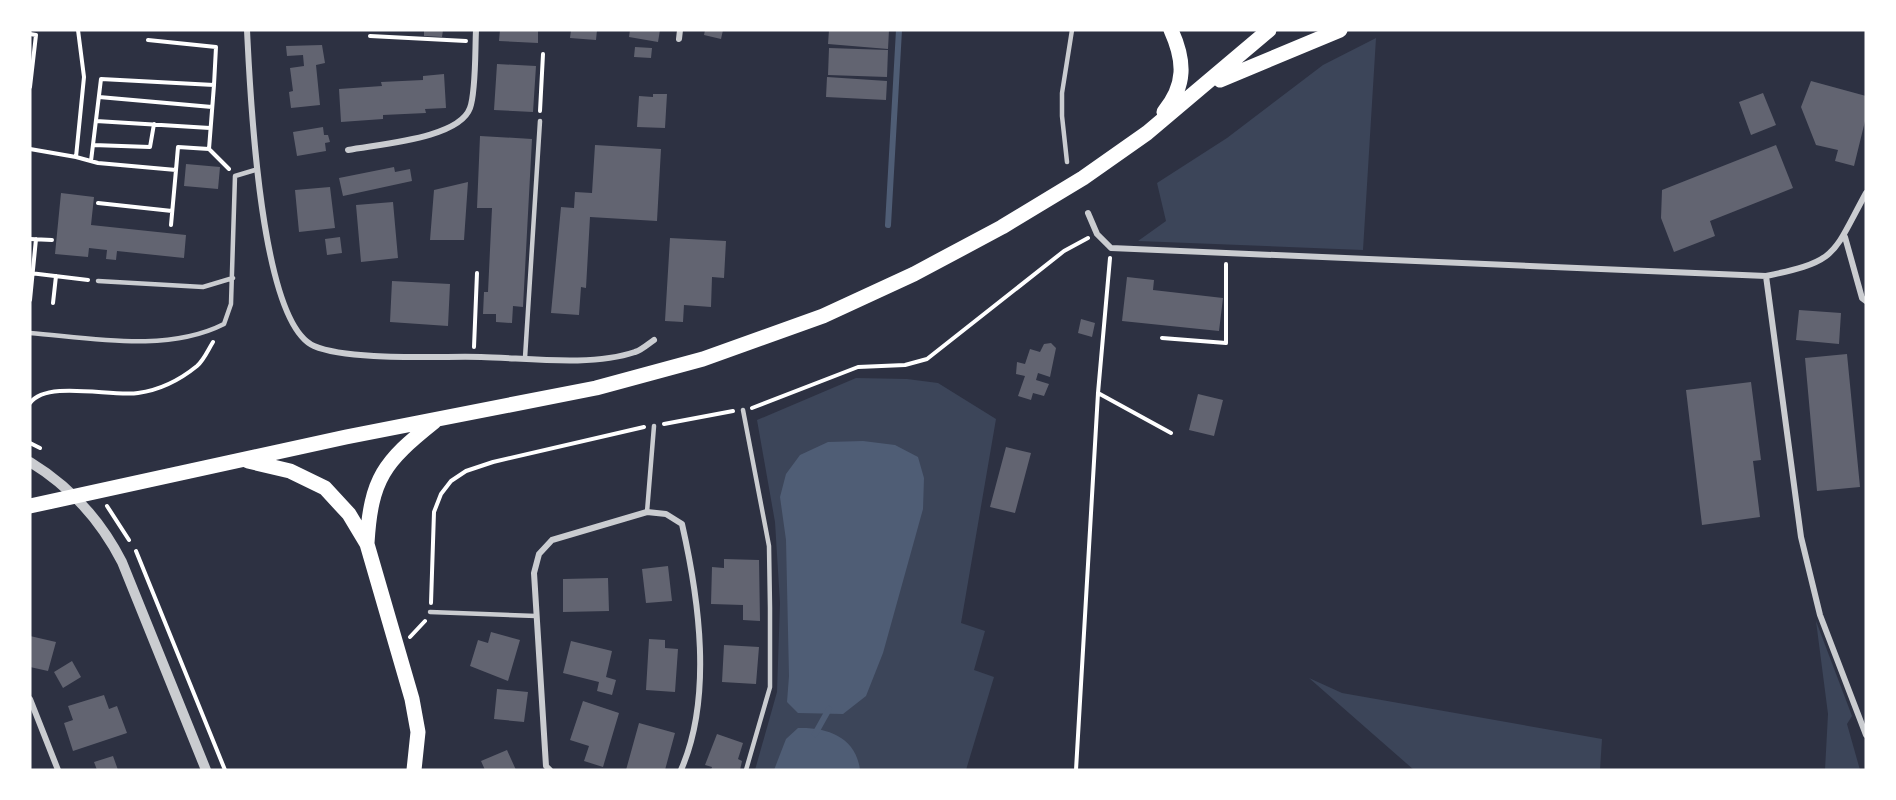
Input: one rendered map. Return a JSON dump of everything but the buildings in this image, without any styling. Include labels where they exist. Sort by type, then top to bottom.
[{"type":"main road","points":[[1147,134],[1176,98],[1182,74],[1180,51],[1171,30]]},
{"type":"main road","points":[[30,506],[597,388],[703,358],[823,316],[914,274],[1002,227],[1083,178],[1147,134],[1269,30]]},
{"type":"main road","points":[[1206,86],[1340,30]]},
{"type":"main road","points":[[366,544],[369,507],[378,479],[399,450],[437,420]]},
{"type":"main road","points":[[245,461],[290,471],[325,488],[349,514],[366,544],[412,699],[418,732],[414,770]]},
{"type":"street","points":[[247,30],[255,170],[267,242],[287,312],[297,334],[314,346],[344,354],[525,358],[594,359],[636,352],[654,340]]},
{"type":"street","points":[[348,150],[447,131],[462,122],[471,108],[476,30]]},
{"type":"street","points":[[679,39],[680,30]]},
{"type":"street","points":[[1088,213],[1097,234],[1111,248],[1766,276],[1804,268],[1827,258],[1845,237],[1866,193]]},
{"type":"street","points":[[1845,237],[1862,298],[1866,301]]},
{"type":"street","points":[[1766,276],[1801,537],[1820,615],[1866,735]]},
{"type":"street","points":[[30,462],[59,480],[107,532],[122,562],[206,770]]},
{"type":"street","points":[[550,770],[546,766],[540,701],[534,573],[539,554],[552,540],[647,513],[666,514],[682,524],[694,574],[700,653],[697,706],[681,770]]},
{"type":"street","points":[[30,699],[58,770]]},
{"type":"lane","points":[[1067,162],[1062,105],[1072,30]]},
{"type":"lane","points":[[525,358],[540,121]]},
{"type":"lane","points":[[30,333],[148,340],[208,332],[224,324],[231,304],[233,278],[235,176],[255,170]]},
{"type":"lane","points":[[98,281],[203,287],[233,278]]},
{"type":"lane","points":[[743,410],[769,546],[770,608],[770,687],[746,770]]},
{"type":"lane","points":[[647,513],[654,426]]},
{"type":"lane","points":[[430,612],[536,616]]},
{"type":"path","points":[[76,157],[84,77],[78,30]]},
{"type":"path","points":[[30,34],[36,34],[32,53],[30,87]]},
{"type":"path","points":[[370,36],[476,41]]},
{"type":"path","points":[[148,40],[216,47],[209,150]]},
{"type":"path","points":[[540,121],[543,54]]},
{"type":"path","points":[[91,161],[101,79],[214,85]]},
{"type":"path","points":[[99,98],[212,107]]},
{"type":"path","points":[[96,121],[210,128]]},
{"type":"path","points":[[93,145],[150,147],[154,124]]},
{"type":"path","points":[[171,225],[178,147],[209,150],[235,176]]},
{"type":"path","points":[[30,149],[91,161],[176,170]]},
{"type":"path","points":[[98,203],[172,211]]},
{"type":"path","points":[[395,642],[414,636],[430,612],[434,512],[441,494],[451,481],[466,471],[504,459],[654,426],[760,406],[858,366],[904,365],[927,359],[1064,251],[1097,234]]},
{"type":"path","points":[[30,238],[52,240]]},
{"type":"path","points":[[30,300],[36,239]]},
{"type":"path","points":[[1076,770],[1098,393],[1111,248]]},
{"type":"path","points":[[1162,338],[1226,343],[1226,254]]},
{"type":"path","points":[[473,357],[477,273]]},
{"type":"path","points":[[31,274],[98,281]]},
{"type":"path","points":[[53,303],[56,276]]},
{"type":"path","points":[[30,404],[34,398],[55,391],[138,393],[173,383],[199,364],[224,324]]},
{"type":"path","points":[[1098,393],[1171,433]]},
{"type":"path","points":[[30,443],[39,447]]},
{"type":"path","points":[[138,556],[225,770]]},
{"type":"shaded area","points":[[1376,38],[1363,250],[1138,241],[1166,221],[1157,183],[1227,138],[1323,65]]},
{"type":"shaded area","points":[[856,378],[907,379],[938,383],[996,419],[961,623],[985,631],[974,670],[994,677],[966,770],[755,770],[777,692],[780,603],[775,522],[757,420]]},
{"type":"shaded area","points":[[863,441],[895,445],[918,457],[924,478],[923,509],[883,653],[866,696],[843,714],[798,713],[787,702],[789,676],[786,540],[780,497],[786,474],[800,455],[828,442]]},
{"type":"shaded area","points":[[1816,621],[1852,716],[1847,724],[1860,770],[1825,770],[1828,714]]},
{"type":"shaded area","points":[[1309,678],[1342,693],[1602,739],[1600,770],[1414,770]]},
{"type":"shaded area","points":[[798,728],[829,732],[838,736],[853,749],[860,770],[774,770],[786,739]]},
{"type":"waterway","points":[[888,225],[899,30]]},
{"type":"waterway","points":[[815,734],[829,709]]}]
